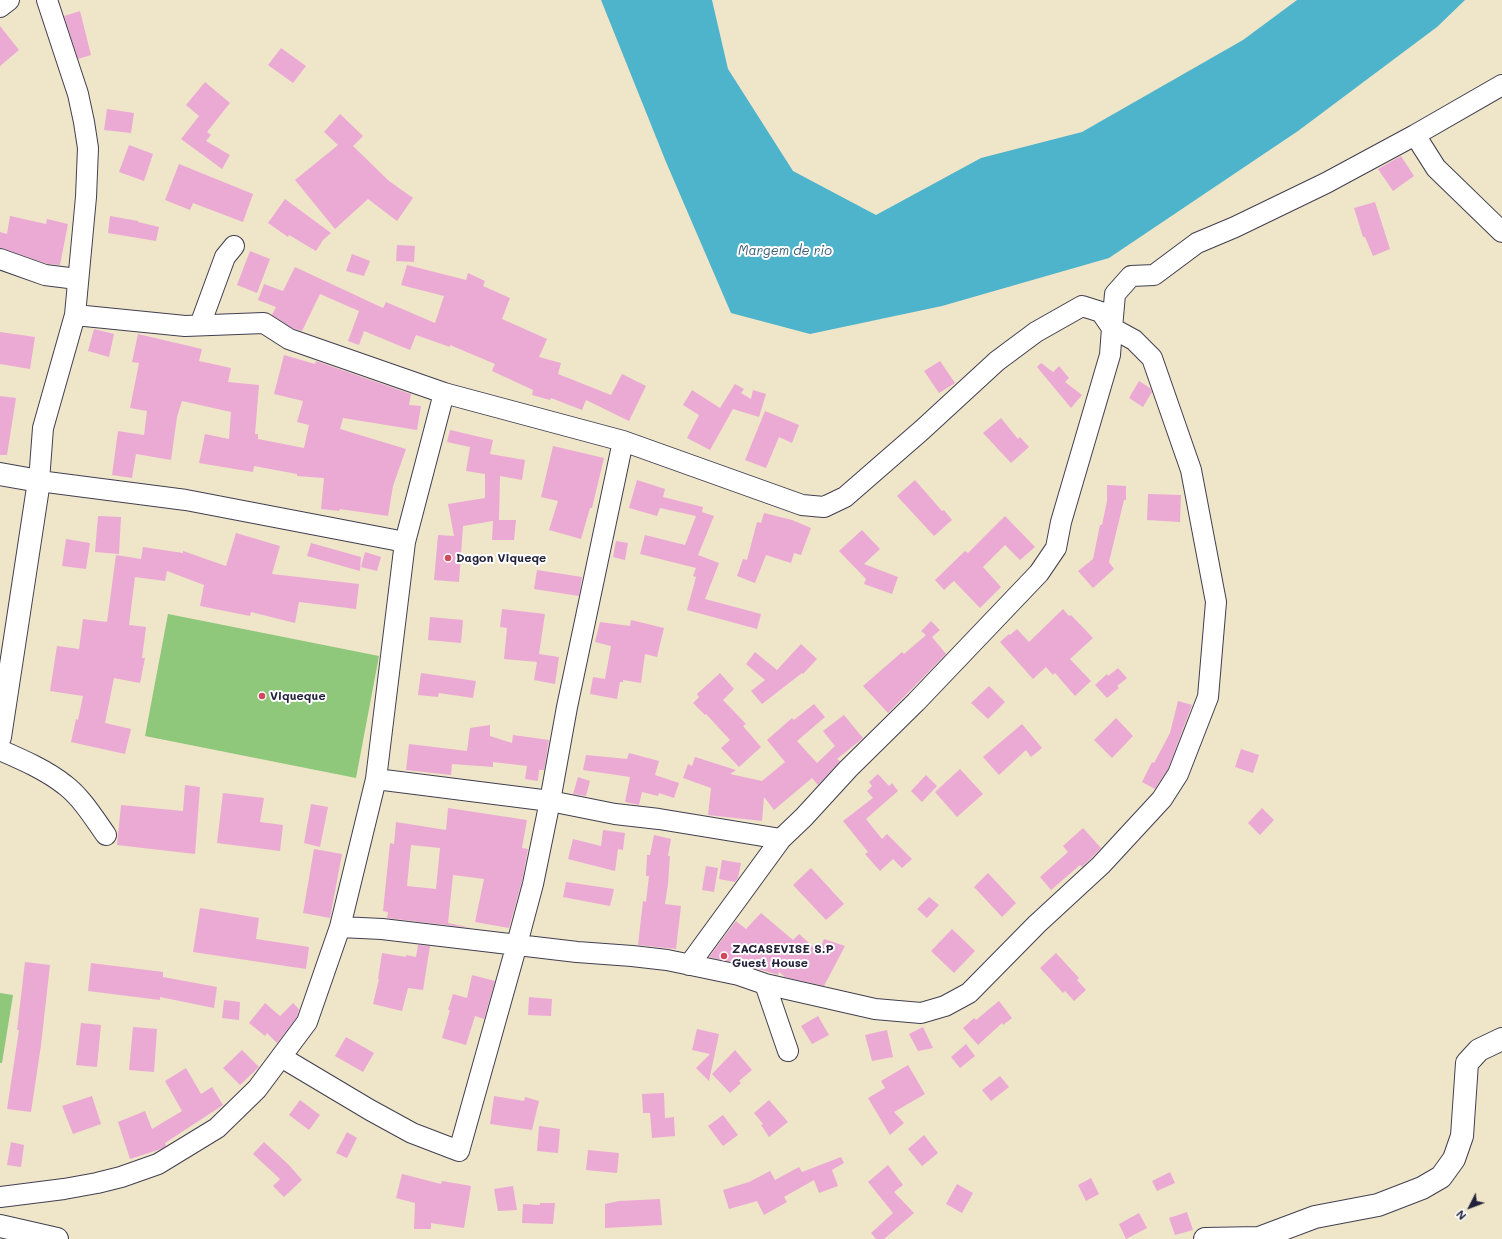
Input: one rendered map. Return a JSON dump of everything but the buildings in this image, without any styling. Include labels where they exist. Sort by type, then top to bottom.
[{"type":"main road","points":[[0,474],[39,481],[0,737]]},
{"type":"main road","points":[[1205,1239],[1259,1238],[1315,1217],[1378,1205],[1422,1188],[1441,1177],[1454,1159],[1462,1136],[1467,1063],[1479,1050],[1502,1039]]},
{"type":"main road","points":[[0,1226],[57,1239]]},
{"type":"street","points":[[0,7],[8,0]]},
{"type":"street","points":[[47,0],[78,94],[88,148],[86,197],[75,315],[43,428],[39,481],[186,500],[405,542]]},
{"type":"street","points":[[689,964],[782,839],[1039,573],[1056,548],[1061,522],[1110,355],[1115,294],[1131,276],[1154,275],[1197,243],[1235,227],[1326,183],[1415,135],[1502,85]]},
{"type":"street","points":[[1415,135],[1436,168],[1502,232]]},
{"type":"street","points":[[200,325],[225,257],[234,246]]},
{"type":"street","points":[[0,259],[45,275],[69,278],[78,282]]},
{"type":"street","points":[[75,315],[185,326],[264,323],[289,339],[444,393],[623,441],[802,505],[824,507],[845,497],[922,430],[997,361],[1036,332],[1082,306],[1101,312],[1112,328],[1134,340],[1152,358],[1191,470],[1216,602],[1208,697],[1178,774],[1162,799],[1101,865],[1037,924],[968,993],[951,1002],[921,1013],[875,1009],[765,984],[739,975],[689,964],[632,956],[577,952],[382,929],[340,927]]},
{"type":"street","points":[[0,1197],[64,1189],[97,1183],[121,1177],[158,1164],[217,1128],[258,1090],[307,1022],[340,927],[376,779],[405,542],[444,393]]},
{"type":"street","points":[[281,1057],[412,1133],[459,1151],[518,944],[533,884],[567,707],[623,441]]},
{"type":"street","points":[[0,750],[36,766],[66,785],[88,809],[106,835]]},
{"type":"street","points":[[376,779],[550,801],[616,814],[660,819],[782,839]]},
{"type":"street","points":[[765,984],[788,1051]]},
{"type":"green space","name":"Viqueque","points":[[168,614],[379,656],[356,778],[145,736]]},
{"type":"green space","points":[[0,993],[13,995],[2,1063],[0,1063]]},
{"type":"water","name":"Margem de rio","points":[[601,0],[712,0],[728,69],[793,171],[876,215],[981,158],[1082,132],[1243,40],[1297,0],[1465,0],[1437,27],[1298,131],[1109,258],[942,306],[810,334],[731,313],[666,162]]},
{"type":"place","name":"Dagon Viqueqe","points":[[448,558]]},
{"type":"place","name":"Viqueque","points":[[262,696]]},
{"type":"place","name":"ZACASEVISE S.P Guest House","points":[[724,956]]}]
